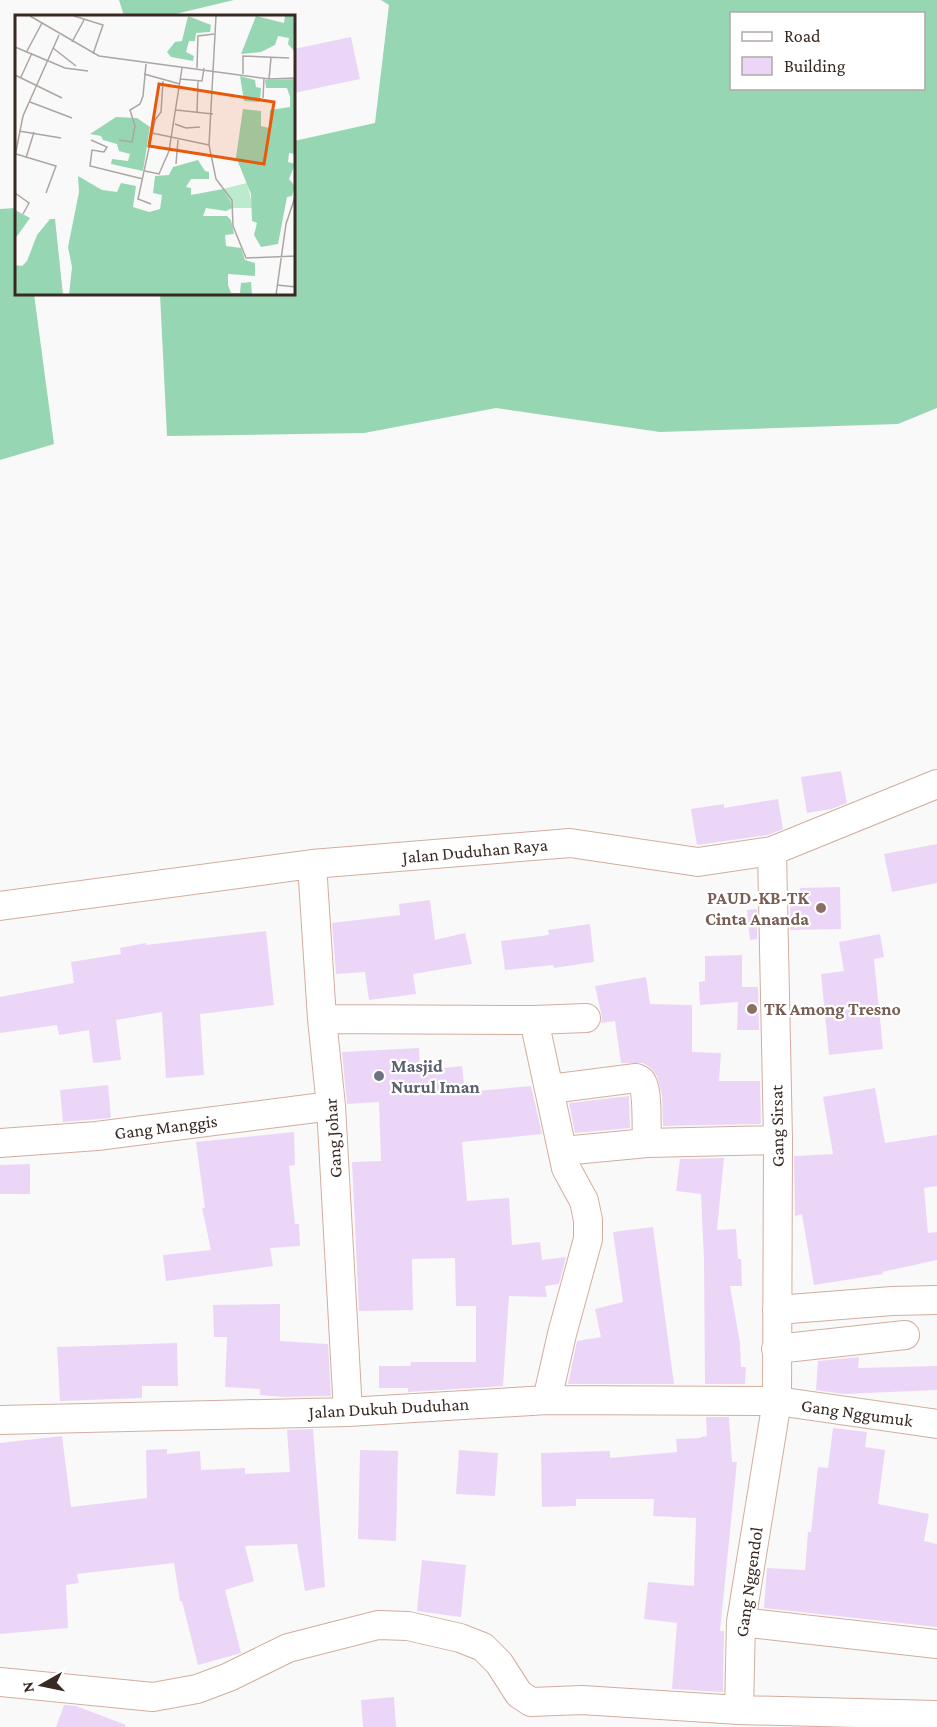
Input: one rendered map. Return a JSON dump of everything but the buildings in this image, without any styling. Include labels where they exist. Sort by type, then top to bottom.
[{"type":"street","name":"Jalan Duduhan Raya","points":[[0,906],[312,864],[570,843],[698,862],[772,851],[937,784]]},
{"type":"street","name":"Gang Sirsat","points":[[772,851],[778,1140],[777,1401]]},
{"type":"street","name":"Gang Johar","points":[[312,864],[322,1019],[331,1106],[348,1412]]},
{"type":"street","points":[[322,1019],[534,1020],[586,1018]]},
{"type":"street","points":[[534,1020],[566,1168],[584,1201],[588,1220],[588,1239],[547,1400]]},
{"type":"street","points":[[550,1089],[640,1079],[645,1092],[647,1143]]},
{"type":"street","name":"Gang Manggis","points":[[0,1143],[97,1136],[331,1106]]},
{"type":"street","points":[[563,1150],[647,1143],[778,1140]]},
{"type":"street","points":[[777,1310],[937,1300]]},
{"type":"street","points":[[776,1349],[905,1335]]},
{"type":"street","name":"Jalan Dukuh Duduhan","points":[[0,1420],[348,1412],[547,1400],[777,1401]]},
{"type":"street","name":"Gang Nggumuk","points":[[777,1401],[937,1424]]},
{"type":"street","name":"Gang Nggendol","points":[[739,1710],[741,1622],[777,1401]]},
{"type":"street","points":[[741,1622],[937,1644]]},
{"type":"street","points":[[0,1682],[153,1697],[196,1689],[229,1677],[288,1648],[378,1625],[408,1626],[460,1638],[483,1647],[500,1663],[519,1694],[531,1702],[582,1700],[739,1710],[937,1715]]},
{"type":"green space","points":[[119,0],[234,0],[171,15],[124,15]]},
{"type":"green space","points":[[381,0],[937,0],[937,408],[898,424],[660,432],[496,408],[364,433],[167,436],[160,296],[296,296],[296,141],[375,123],[389,5]]},
{"type":"green space","points":[[15,208],[15,296],[34,296],[54,444],[0,460],[0,209]]},
{"type":"place","name":"PAUD-KB-TK Cinta Ananda","points":[[821,908]]},
{"type":"place","name":"TK Among Tresno","points":[[752,1009]]},
{"type":"place","name":"Masjid Nurul Iman","points":[[379,1076]]}]
